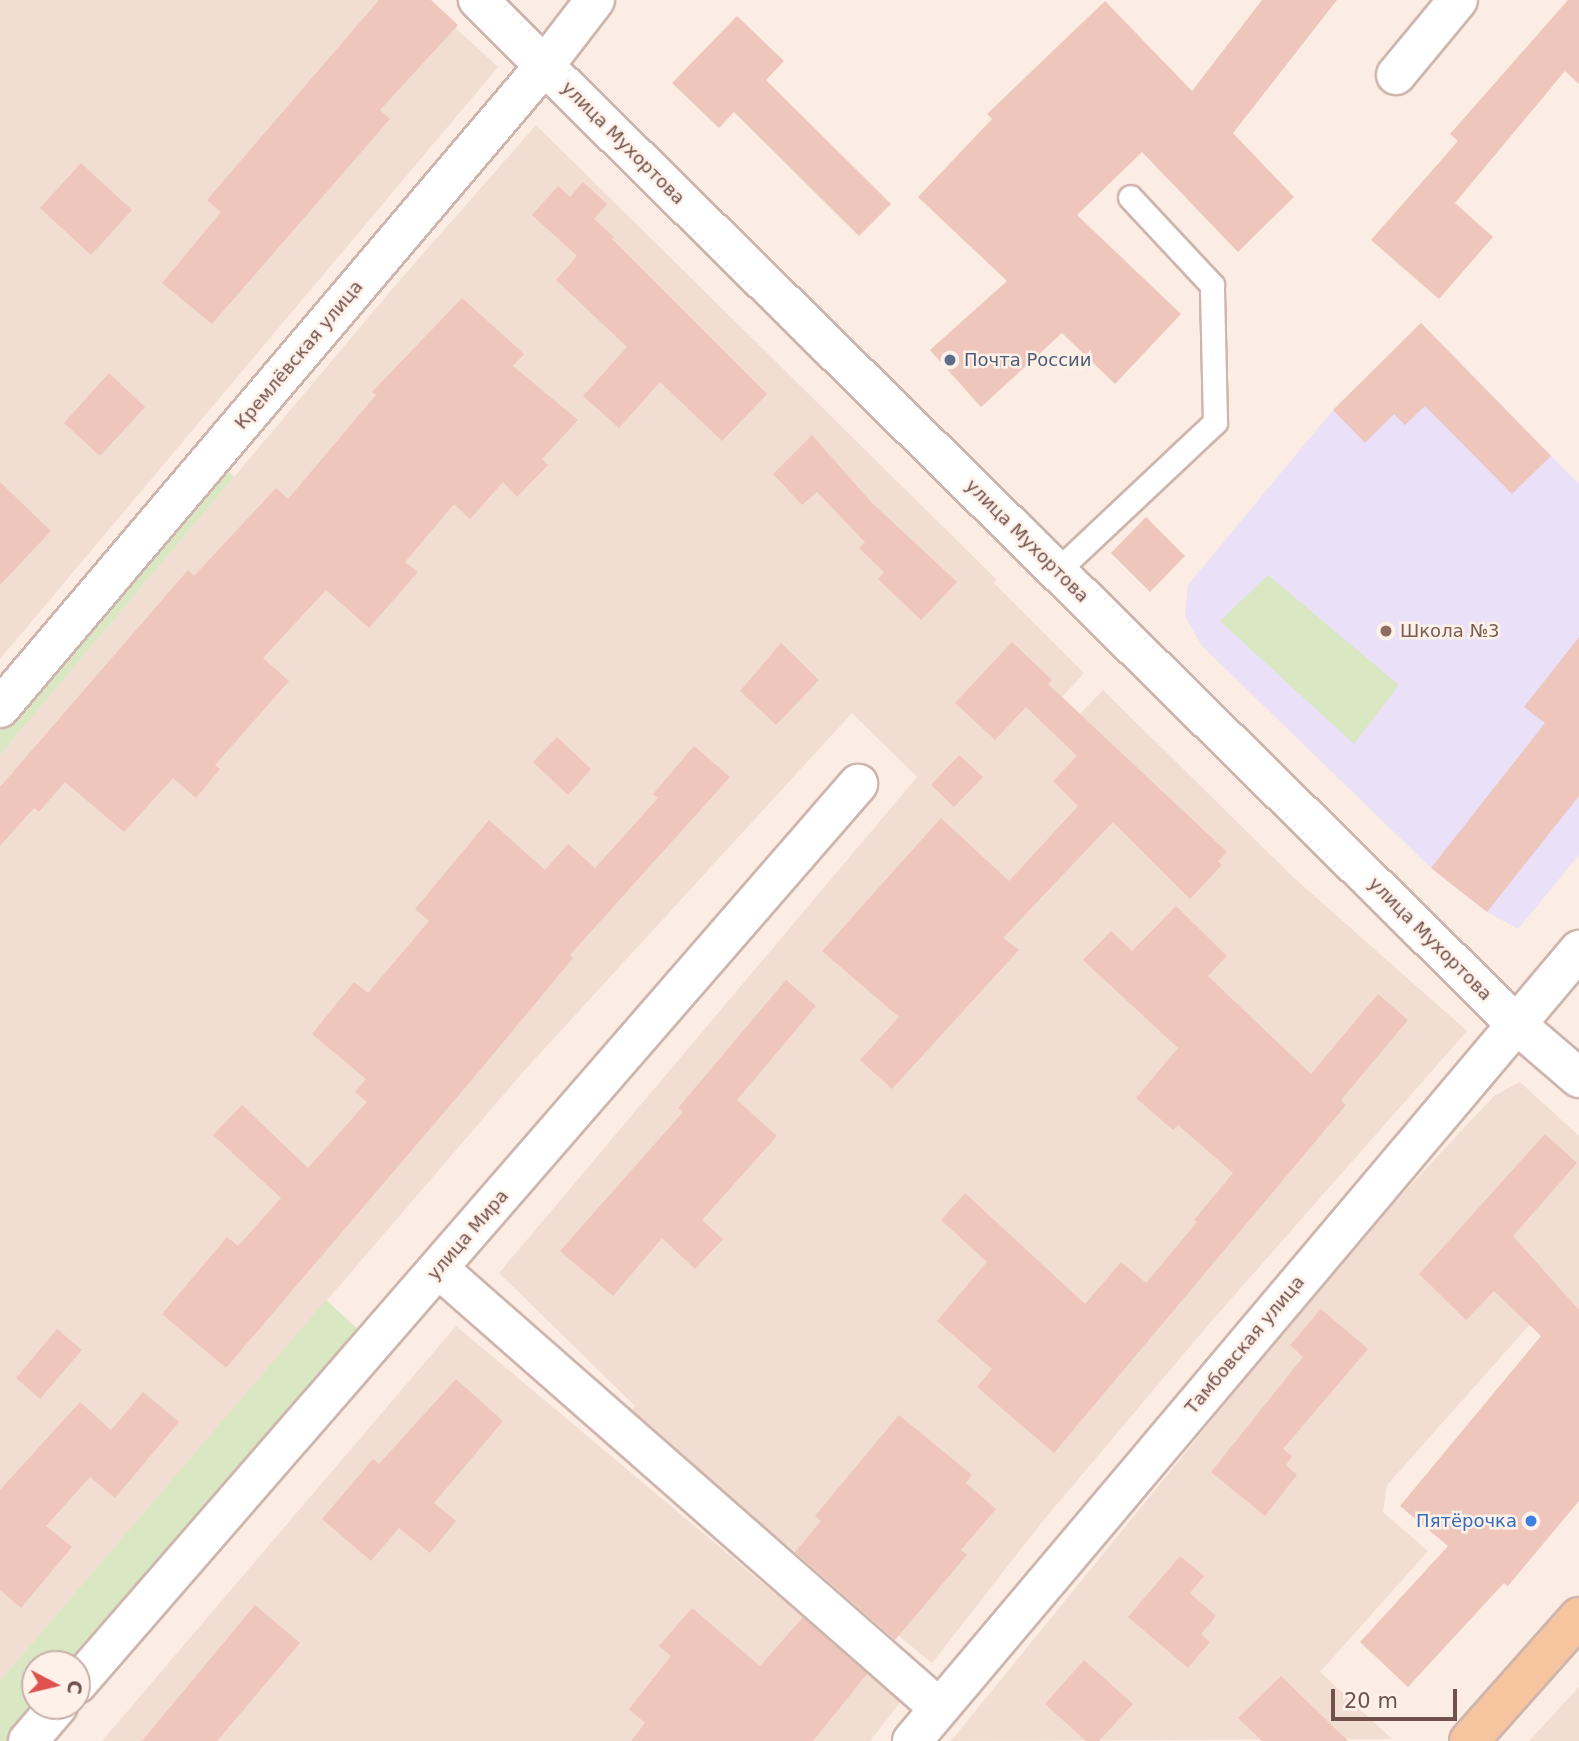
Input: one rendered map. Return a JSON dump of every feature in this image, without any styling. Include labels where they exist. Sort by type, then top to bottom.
[{"type":"main road","points":[[1469,1741],[1579,1618]]},
{"type":"street","name":"улица Мухортова","points":[[478,0],[1516,1024],[1579,1078]]},
{"type":"street","name":"Кремлёвская улица","points":[[0,708],[545,65],[595,0]]},
{"type":"street","points":[[1396,75],[1458,0]]},
{"type":"street","name":"улица Мира","points":[[91,1669],[858,783]]},
{"type":"street","name":"Тамбовская улица","points":[[912,1741],[1579,950]]},
{"type":"street","points":[[439,1269],[939,1708]]},
{"type":"street","points":[[28,1741],[46,1720]]},
{"type":"lane","points":[[1057,571],[1215,422],[1212,285],[1130,197]]},
{"type":"shaded area","points":[[0,0],[425,0],[498,67],[0,659]]},
{"type":"shaded area","points":[[536,125],[996,579],[994,583],[1084,673],[1062,697],[1080,714],[1103,690],[1293,877],[1467,1031],[1209,1324],[1042,1522],[932,1663],[629,1416],[635,1406],[499,1273],[917,777],[852,713],[523,1072],[27,1650],[21,1650],[21,1657],[0,1681],[0,755],[394,287]]},
{"type":"shaded area","name":"Школа №3","points":[[1421,323],[1579,484],[1579,855],[1518,929],[1487,912],[1431,868],[1202,646],[1185,616],[1188,585],[1333,410]]},
{"type":"shaded area","points":[[1520,1082],[1579,1136],[1579,1349],[1541,1312],[1387,1485],[1383,1512],[1428,1551],[1320,1672],[1392,1739],[951,1741],[1356,1243],[1494,1096]]},
{"type":"shaded area","points":[[456,1326],[902,1700],[870,1741],[102,1741]]},
{"type":"shaded area","points":[[1579,1687],[1579,1741],[1529,1741]]},
{"type":"green space","points":[[227,470],[234,477],[0,755],[0,724]]},
{"type":"green space","points":[[1268,575],[1399,685],[1354,744],[1220,621]]},
{"type":"green space","points":[[326,1300],[359,1330],[85,1650],[27,1650]]},
{"type":"green space","points":[[21,1656],[21,1720],[25,1720],[8,1741],[0,1741],[0,1681]]},
{"type":"building","points":[[379,0],[431,0],[458,25],[380,110],[390,119],[212,324],[162,283],[221,212],[207,200]]},
{"type":"building","points":[[1262,0],[1337,0],[1233,133],[1294,197],[1238,252],[1142,152],[1077,215],[1181,314],[1115,384],[1062,333],[981,407],[930,350],[1007,281],[918,197],[992,119],[987,114],[1105,1],[1192,91]]},
{"type":"building","points":[[1568,0],[1579,0],[1579,84],[1565,71],[1455,203],[1493,237],[1439,299],[1371,240],[1458,141],[1450,134]]},
{"type":"building","points":[[737,16],[784,61],[766,80],[891,204],[859,236],[734,112],[719,128],[672,83]]},
{"type":"building","points":[[81,163],[132,210],[91,255],[40,208]]},
{"type":"building","points":[[583,182],[607,204],[594,219],[767,394],[722,441],[660,382],[619,428],[583,396],[627,347],[556,280],[577,256],[532,215],[558,186],[570,197]]},
{"type":"building","points":[[462,298],[524,354],[513,366],[578,420],[542,459],[548,465],[517,497],[503,482],[470,519],[454,504],[405,562],[418,572],[369,628],[326,590],[263,658],[289,681],[215,765],[220,769],[196,798],[173,778],[124,832],[65,782],[39,812],[34,808],[0,846],[0,787],[188,570],[194,576],[276,488],[288,499],[376,395],[372,392]]},
{"type":"building","points":[[1421,323],[1551,456],[1512,494],[1425,406],[1405,425],[1394,414],[1365,443],[1333,410]]},
{"type":"building","points":[[109,373],[145,407],[100,456],[64,423]]},
{"type":"building","points":[[812,435],[871,502],[957,582],[921,620],[878,579],[884,572],[859,548],[865,542],[817,492],[802,505],[773,474]]},
{"type":"building","points":[[0,482],[51,531],[0,585]]},
{"type":"building","points":[[1146,517],[1185,556],[1150,592],[1111,553]]},
{"type":"building","points":[[1579,637],[1579,796],[1487,912],[1431,868],[1545,723],[1524,707]]},
{"type":"building","points":[[1012,642],[1052,680],[1048,684],[1227,852],[1218,861],[1222,865],[1190,899],[1113,822],[1003,938],[1019,950],[892,1089],[860,1060],[899,1017],[822,951],[941,818],[1009,881],[1078,806],[1053,781],[1077,756],[1026,707],[995,740],[955,703]]},
{"type":"building","points":[[781,643],[819,680],[776,725],[740,691]]},
{"type":"building","points":[[557,737],[591,769],[568,795],[533,762]]},
{"type":"building","points":[[694,746],[730,777],[570,955],[573,958],[481,1069],[226,1368],[162,1314],[227,1237],[238,1246],[281,1198],[213,1135],[242,1105],[308,1168],[367,1102],[355,1092],[366,1079],[312,1034],[354,982],[368,993],[429,921],[415,909],[489,820],[545,870],[568,844],[595,868],[658,798],[653,794]]},
{"type":"building","points":[[959,755],[983,777],[954,807],[931,785]]},
{"type":"building","points":[[1176,906],[1227,956],[1208,976],[1311,1074],[1378,994],[1408,1020],[1341,1100],[1346,1105],[1054,1453],[977,1387],[992,1369],[937,1321],[987,1262],[941,1220],[965,1193],[1085,1304],[1121,1262],[1146,1283],[1197,1222],[1194,1220],[1233,1173],[1178,1125],[1173,1130],[1136,1098],[1178,1048],[1083,960],[1111,931],[1132,951]]},
{"type":"building","points":[[786,980],[816,1006],[737,1100],[777,1136],[702,1220],[723,1239],[695,1269],[662,1238],[613,1296],[560,1251],[683,1112],[678,1108]]},
{"type":"building","points":[[1545,1134],[1577,1163],[1513,1236],[1579,1310],[1579,1501],[1508,1586],[1504,1583],[1408,1687],[1360,1642],[1448,1546],[1400,1506],[1541,1336],[1494,1291],[1466,1320],[1419,1274]]},
{"type":"building","points":[[1321,1309],[1368,1349],[1283,1449],[1292,1456],[1286,1465],[1297,1475],[1265,1516],[1211,1472],[1303,1357],[1290,1345]]},
{"type":"building","points":[[57,1329],[82,1350],[40,1399],[16,1378]]},
{"type":"building","points":[[456,1379],[503,1421],[434,1503],[456,1521],[430,1553],[399,1528],[371,1561],[322,1519],[373,1459],[379,1464]]},
{"type":"building","points":[[143,1392],[179,1422],[115,1498],[90,1477],[46,1526],[72,1547],[21,1608],[0,1590],[0,1490],[80,1402],[111,1430]]},
{"type":"building","points":[[899,1415],[972,1475],[966,1483],[996,1509],[961,1550],[967,1555],[895,1640],[795,1552],[821,1521],[815,1516]]},
{"type":"building","points":[[1180,1556],[1204,1576],[1190,1593],[1216,1616],[1201,1634],[1210,1642],[1188,1668],[1128,1617]]},
{"type":"building","points":[[255,1605],[300,1643],[217,1741],[142,1741]]},
{"type":"building","points":[[692,1608],[760,1666],[803,1617],[867,1674],[813,1741],[631,1741],[645,1723],[629,1709],[671,1656],[659,1646]]},
{"type":"building","points":[[1084,1660],[1133,1704],[1099,1741],[1086,1741],[1045,1704]]},
{"type":"building","points":[[1281,1676],[1348,1741],[1262,1741],[1238,1718]]},
{"type":"place","name":"Почта России","points":[[950,360]]},
{"type":"place","name":"Школа №3","points":[[1386,631]]},
{"type":"place","name":"Пятёрочка","points":[[1531,1521]]}]
